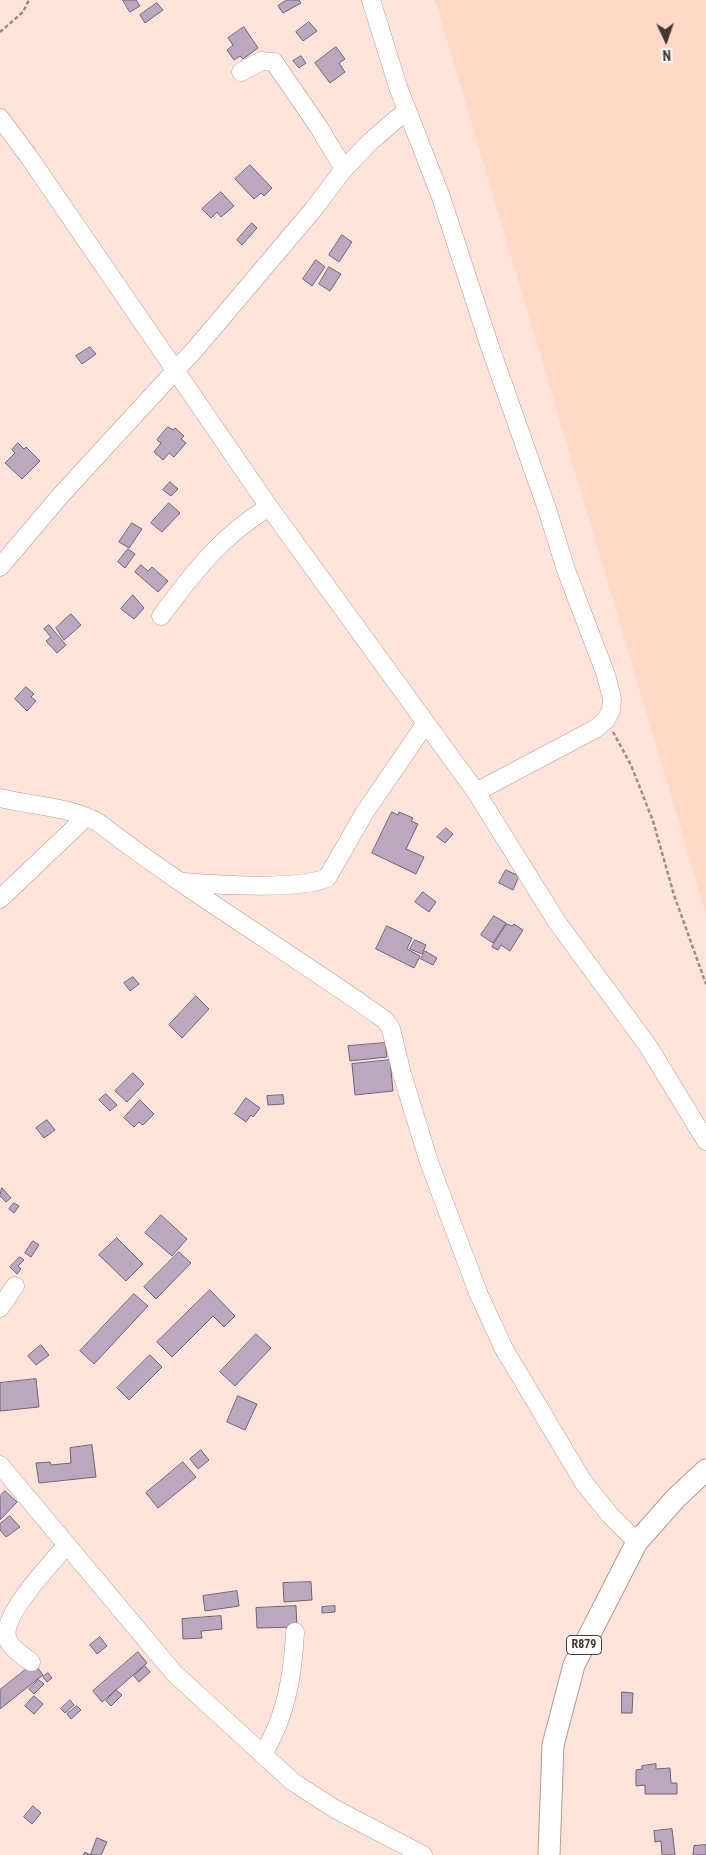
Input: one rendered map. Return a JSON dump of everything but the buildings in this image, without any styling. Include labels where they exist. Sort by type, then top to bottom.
[{"type":"main road","name":"R879","points":[[549,1855],[553,1745],[574,1665],[638,1542],[676,1498],[706,1470]]},
{"type":"street","points":[[371,0],[407,110],[442,197],[489,344],[547,509],[566,570],[606,675],[612,700],[611,710],[606,720],[580,738],[476,792]]},
{"type":"street","points":[[241,72],[261,61],[274,62],[318,126],[344,169]]},
{"type":"street","points":[[2,561],[176,370],[312,211],[344,169],[370,141],[407,110]]},
{"type":"street","points":[[0,118],[29,157],[269,507],[476,792],[557,922],[648,1046],[706,1141]]},
{"type":"street","points":[[161,616],[195,569],[216,547],[238,527],[269,507]]},
{"type":"street","points":[[183,882],[256,885],[306,883],[327,878],[365,812],[426,723]]},
{"type":"street","points":[[0,798],[86,816],[100,823],[211,904],[312,968],[385,1020],[391,1029],[402,1074],[429,1162],[479,1295],[504,1349],[584,1483],[610,1514],[638,1542]]},
{"type":"street","points":[[0,900],[86,816]]},
{"type":"street","points":[[0,1308],[15,1286]]},
{"type":"street","points":[[0,1466],[174,1673],[293,1782],[335,1809],[422,1855]]},
{"type":"street","points":[[31,1662],[11,1645],[7,1638],[8,1627],[23,1598],[66,1546]]},
{"type":"street","points":[[263,1754],[276,1734],[285,1707],[295,1632]]},
{"type":"path","points":[[0,32],[23,12],[29,0]]},
{"type":"path","points":[[606,720],[630,765],[653,821],[674,895],[706,984]]},
{"type":"shaded area","points":[[435,0],[706,0],[706,914]]}]
